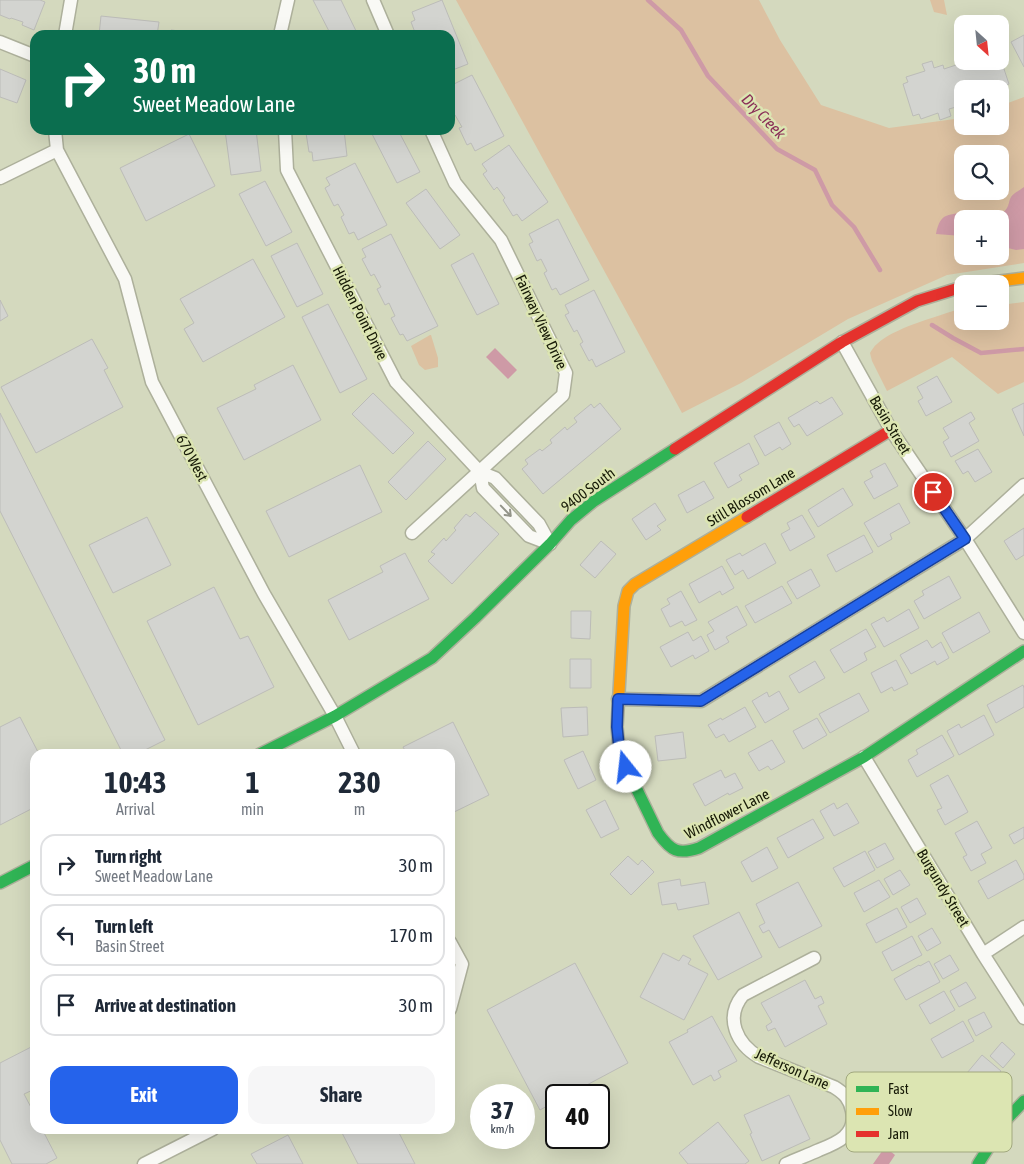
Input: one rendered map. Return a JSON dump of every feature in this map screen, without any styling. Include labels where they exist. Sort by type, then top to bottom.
[{"type":"street","points":[[66,30],[71,0]]},
{"type":"street","points":[[281,30],[288,0]]},
{"type":"street","points":[[373,0],[386,30]]},
{"type":"street","points":[[0,42],[30,54]]},
{"type":"street","points":[[0,178],[57,150],[56,135]]},
{"type":"street","name":"Hidden Point Drive","points":[[284,135],[287,170],[396,382],[480,472],[496,478],[540,524],[550,544]]},
{"type":"street","name":"Fairway View Drive","points":[[412,533],[563,395],[566,373],[501,240],[455,184],[433,135]]},
{"type":"street","name":"670 West","points":[[57,150],[125,279],[152,382],[264,594],[336,716],[352,749]]},
{"type":"street","points":[[1009,280],[1024,278]]},
{"type":"street","name":"9400 South","points":[[270,749],[336,716],[432,658],[550,544],[571,520],[594,501],[842,342],[918,301],[954,290]]},
{"type":"street","name":"Basin Street","points":[[842,342],[891,430],[965,539],[1024,633]]},
{"type":"street","name":"Still Blossom Lane","points":[[628,591],[635,584],[891,430]]},
{"type":"street","points":[[618,699],[701,701],[965,539],[1024,485]]},
{"type":"street","name":"Windflower Lane","points":[[628,591],[624,606],[618,699],[617,727],[619,747],[626,767],[658,833],[665,843],[674,850],[686,852],[699,848],[864,757],[1024,651]]},
{"type":"street","name":"Burgundy Street","points":[[864,757],[983,954],[1024,1018]]},
{"type":"street","points":[[0,883],[30,868]]},
{"type":"street","points":[[983,954],[1024,927]]},
{"type":"street","points":[[455,951],[462,964],[455,990]]},
{"type":"street","name":"Jefferson Lane","points":[[814,958],[743,996],[737,1003],[733,1023],[750,1052],[834,1087],[841,1091],[846,1098]]},
{"type":"street","points":[[1012,1114],[1024,1101]]},
{"type":"street","points":[[144,1164],[203,1134]]},
{"type":"street","name":"Jefferson Lane","points":[[786,1164],[839,1142],[846,1136]]},
{"type":"street","points":[[978,1164],[986,1152]]},
{"type":"shaded area","points":[[456,0],[759,0],[780,40],[821,105],[889,128],[954,119],[954,135],[1009,135],[1009,103],[1024,97],[1024,263],[947,275],[848,319],[741,383],[682,413]]},
{"type":"shaded area","points":[[930,0],[944,0],[947,15],[934,12]]},
{"type":"shaded area","points":[[1024,187],[1024,249],[1009,248],[1009,210],[1005,210],[1012,196]]},
{"type":"shaded area","points":[[954,214],[954,235],[936,234],[940,221]]},
{"type":"shaded area","points":[[1024,302],[1024,382],[998,394],[952,357],[887,391],[870,353],[884,338],[914,324],[954,311],[954,330],[1009,330],[1009,304]]},
{"type":"shaded area","points":[[430,335],[438,358],[438,367],[425,370],[419,365],[411,346]]},
{"type":"shaded area","points":[[495,348],[517,370],[508,379],[486,357]]},
{"type":"shaded area","points":[[881,1152],[891,1152],[895,1155],[889,1164],[873,1164]]},
{"type":"building","points":[[0,0],[40,0],[45,2],[34,30],[22,25],[23,22],[0,15]]},
{"type":"building","points":[[313,0],[341,0],[356,30],[328,30]]},
{"type":"building","points":[[442,0],[454,30],[414,30],[411,22],[415,20],[412,12]]},
{"type":"building","points":[[101,16],[159,22],[158,30],[100,30]]},
{"type":"building","points":[[455,32],[468,64],[455,69]]},
{"type":"building","points":[[1024,35],[1024,67],[1011,42]]},
{"type":"building","points":[[932,61],[934,68],[943,65],[944,69],[954,66],[954,70],[1004,70],[1008,80],[954,80],[954,108],[949,109],[951,116],[940,120],[938,113],[921,119],[919,114],[913,116],[903,84],[908,82],[906,77],[925,71],[922,64]]},
{"type":"building","points":[[0,69],[26,80],[17,103],[0,97]]},
{"type":"building","points":[[472,75],[504,136],[475,151],[471,143],[467,145],[459,128],[462,127],[455,115],[455,84]]},
{"type":"building","points":[[190,135],[215,186],[146,221],[120,168]]},
{"type":"building","points":[[226,135],[257,135],[261,171],[231,175]]},
{"type":"building","points":[[306,135],[345,135],[347,156],[313,161],[312,152],[309,152]]},
{"type":"building","points":[[373,135],[401,135],[420,172],[397,183]]},
{"type":"building","points":[[509,145],[548,202],[522,221],[517,214],[513,216],[503,200],[505,198],[497,187],[494,190],[483,174],[487,171],[482,164]]},
{"type":"building","points":[[355,163],[387,225],[358,240],[354,232],[349,234],[341,217],[344,215],[338,204],[334,206],[325,188],[330,185],[326,178]]},
{"type":"building","points":[[265,181],[292,232],[266,246],[239,194]]},
{"type":"building","points":[[426,189],[460,235],[440,249],[406,203]]},
{"type":"building","points":[[558,219],[589,280],[560,295],[556,288],[552,290],[544,273],[547,271],[541,259],[537,261],[529,244],[533,242],[529,234]]},
{"type":"building","points":[[391,234],[438,326],[407,341],[403,334],[400,335],[391,318],[395,316],[389,303],[385,305],[377,289],[381,287],[374,274],[371,276],[362,259],[366,257],[362,249]]},
{"type":"building","points":[[297,243],[323,294],[297,307],[271,256]]},
{"type":"building","points":[[473,253],[499,304],[477,315],[451,265]]},
{"type":"building","points":[[253,259],[285,317],[203,362],[184,329],[194,323],[180,299]]},
{"type":"building","points":[[594,290],[625,352],[596,367],[592,359],[589,361],[580,344],[583,342],[577,330],[574,332],[565,315],[569,313],[565,305]]},
{"type":"building","points":[[0,300],[8,316],[0,321]]},
{"type":"building","points":[[328,304],[367,379],[340,393],[302,317]]},
{"type":"building","points":[[92,339],[108,368],[104,370],[123,407],[36,453],[1,387]]},
{"type":"building","points":[[293,365],[321,420],[244,460],[217,408],[256,389],[254,385]]},
{"type":"building","points":[[937,376],[952,402],[926,416],[918,401],[923,398],[917,387]]},
{"type":"building","points":[[373,393],[414,433],[393,454],[352,414]]},
{"type":"building","points":[[832,397],[843,414],[807,436],[799,424],[794,427],[788,418],[817,401],[820,404]]},
{"type":"building","points":[[600,403],[621,429],[543,494],[522,469],[528,464],[525,460],[552,443],[550,440],[565,427],[567,430],[577,422],[574,418],[591,404],[594,408]]},
{"type":"building","points":[[1024,403],[1024,436],[1012,409]]},
{"type":"building","points":[[971,412],[975,419],[969,423],[979,441],[951,457],[943,442],[949,438],[943,428]]},
{"type":"building","points":[[0,413],[165,740],[147,749],[120,749],[0,511]]},
{"type":"building","points":[[779,422],[791,444],[782,450],[780,447],[765,456],[754,436]]},
{"type":"building","points":[[428,441],[446,459],[406,500],[388,482]]},
{"type":"building","points":[[749,443],[759,464],[739,475],[742,480],[728,488],[714,463]]},
{"type":"building","points":[[978,449],[992,472],[975,482],[968,471],[963,474],[955,461]]},
{"type":"building","points":[[885,463],[898,486],[874,499],[864,482],[873,477],[870,471]]},
{"type":"building","points":[[360,465],[382,512],[289,557],[266,511]]},
{"type":"building","points":[[704,481],[714,498],[687,513],[678,495]]},
{"type":"building","points":[[843,488],[853,505],[818,527],[808,510]]},
{"type":"building","points":[[655,503],[666,520],[657,526],[661,530],[646,540],[632,519]]},
{"type":"building","points":[[899,503],[910,523],[890,534],[892,539],[878,547],[864,523]]},
{"type":"building","points":[[475,512],[499,534],[452,584],[428,561],[435,554],[431,552],[444,538],[446,541],[466,514],[470,517]]},
{"type":"building","points":[[802,515],[815,537],[790,551],[781,534],[790,529],[787,523]]},
{"type":"building","points":[[147,517],[171,565],[113,593],[89,545]]},
{"type":"building","points":[[1024,528],[1024,555],[1016,560],[1004,541]]},
{"type":"building","points":[[864,535],[873,552],[836,572],[827,555]]},
{"type":"building","points":[[601,541],[616,554],[595,578],[580,565]]},
{"type":"building","points":[[765,543],[776,563],[748,579],[743,570],[735,575],[726,560],[740,553],[742,556]]},
{"type":"building","points":[[405,553],[429,599],[349,640],[328,600],[383,572],[380,566]]},
{"type":"building","points":[[722,566],[734,588],[722,595],[720,591],[699,603],[689,584]]},
{"type":"building","points":[[811,569],[820,586],[797,599],[787,582]]},
{"type":"building","points":[[949,576],[961,598],[924,619],[914,601],[924,595],[922,591]]},
{"type":"building","points":[[782,586],[792,603],[755,623],[745,606]]},
{"type":"building","points":[[214,587],[240,639],[248,636],[274,687],[198,725],[147,621]]},
{"type":"building","points":[[681,591],[697,620],[685,626],[682,621],[670,627],[661,609],[670,604],[667,599]]},
{"type":"building","points":[[737,606],[747,625],[726,637],[729,642],[715,650],[707,635],[714,631],[708,622]]},
{"type":"building","points":[[909,609],[919,628],[884,647],[871,624],[884,617],[887,622]]},
{"type":"building","points":[[571,611],[591,611],[590,639],[571,638]]},
{"type":"building","points":[[979,612],[990,632],[953,653],[942,633]]},
{"type":"building","points":[[866,629],[876,647],[864,653],[867,660],[844,673],[830,650]]},
{"type":"building","points":[[688,632],[693,641],[701,636],[709,651],[695,659],[693,655],[671,667],[660,647]]},
{"type":"building","points":[[927,640],[932,648],[941,642],[949,658],[937,665],[935,661],[911,674],[900,655]]},
{"type":"building","points":[[570,659],[591,659],[591,688],[570,688]]},
{"type":"building","points":[[896,660],[908,684],[894,691],[892,687],[881,693],[871,673]]},
{"type":"building","points":[[815,661],[825,678],[799,693],[789,676]]},
{"type":"building","points":[[1023,685],[1024,707],[996,723],[987,705]]},
{"type":"building","points":[[779,691],[789,709],[765,723],[752,701],[767,692],[769,697]]},
{"type":"building","points":[[859,693],[869,711],[830,733],[819,714]]},
{"type":"building","points":[[587,707],[588,735],[563,737],[561,708]]},
{"type":"building","points":[[745,707],[756,727],[729,742],[724,734],[716,738],[708,725],[721,718],[722,720]]},
{"type":"building","points":[[984,715],[994,735],[959,755],[947,731],[959,724],[961,728]]},
{"type":"building","points":[[20,717],[36,749],[30,749],[30,810],[0,825],[0,727]]},
{"type":"building","points":[[817,718],[827,735],[803,749],[793,731]]},
{"type":"building","points":[[453,722],[489,795],[455,812],[455,749],[404,749],[403,747]]},
{"type":"building","points":[[683,732],[686,758],[658,761],[655,736]]},
{"type":"building","points":[[942,735],[954,756],[917,777],[908,760],[918,754],[916,750]]},
{"type":"building","points":[[772,740],[785,762],[771,770],[768,766],[759,771],[748,753]]},
{"type":"building","points":[[583,751],[596,780],[578,789],[564,760]]},
{"type":"building","points":[[721,770],[725,778],[735,773],[743,788],[729,795],[728,793],[705,806],[693,784]]},
{"type":"building","points":[[948,775],[968,812],[945,825],[937,810],[942,808],[930,785]]},
{"type":"building","points":[[605,800],[619,829],[601,838],[586,810]]},
{"type":"building","points":[[834,803],[837,809],[847,803],[859,823],[834,836],[820,811]]},
{"type":"building","points":[[813,819],[824,838],[788,858],[777,838]]},
{"type":"building","points":[[977,821],[992,848],[981,854],[986,863],[971,871],[963,857],[967,855],[955,833]]},
{"type":"building","points":[[1024,827],[1024,838],[1014,844],[1009,835]]},
{"type":"building","points":[[885,843],[894,859],[877,868],[868,852]]},
{"type":"building","points":[[767,847],[778,868],[752,882],[741,862]]},
{"type":"building","points":[[865,851],[875,870],[844,887],[833,868]]},
{"type":"building","points":[[628,856],[638,865],[642,860],[654,872],[631,895],[610,874]]},
{"type":"building","points":[[1016,860],[1024,875],[1024,879],[988,899],[978,881]]},
{"type":"building","points":[[900,870],[910,885],[893,895],[884,879]]},
{"type":"building","points":[[680,879],[681,886],[705,882],[709,904],[678,910],[676,903],[662,905],[658,883]]},
{"type":"building","points":[[879,880],[890,897],[864,912],[854,893]]},
{"type":"building","points":[[798,882],[822,926],[779,948],[769,930],[763,933],[759,926],[765,923],[756,904]]},
{"type":"building","points":[[917,898],[926,914],[910,923],[901,907]]},
{"type":"building","points":[[897,908],[907,927],[876,943],[866,924]]},
{"type":"building","points":[[739,912],[762,957],[718,980],[693,936]]},
{"type":"building","points":[[932,928],[941,943],[927,951],[918,936]]},
{"type":"building","points":[[912,936],[922,955],[892,971],[882,952]]},
{"type":"building","points":[[663,953],[679,961],[683,955],[691,959],[688,964],[708,974],[684,1020],[640,997]]},
{"type":"building","points":[[950,955],[959,970],[943,979],[934,964]]},
{"type":"building","points":[[929,961],[940,982],[906,1000],[894,979]]},
{"type":"building","points":[[575,963],[628,1063],[589,1084],[545,1084],[545,1107],[540,1110],[535,1101],[535,1084],[526,1084],[487,1010]]},
{"type":"building","points":[[805,980],[815,999],[821,996],[824,1003],[818,1006],[827,1024],[785,1047],[775,1028],[768,1031],[766,1026],[772,1022],[761,1003]]},
{"type":"building","points":[[966,982],[976,998],[959,1007],[950,991]]},
{"type":"building","points":[[944,991],[955,1010],[930,1024],[919,1005]]},
{"type":"building","points":[[984,1012],[992,1027],[976,1036],[968,1020]]},
{"type":"building","points":[[712,1016],[737,1061],[718,1071],[721,1077],[714,1081],[711,1075],[693,1085],[669,1042]]},
{"type":"building","points":[[963,1021],[974,1041],[942,1058],[931,1039]]},
{"type":"building","points":[[1002,1042],[1015,1054],[1003,1068],[990,1056]]},
{"type":"building","points":[[30,1048],[30,1091],[24,1094],[30,1105],[30,1134],[45,1134],[57,1158],[46,1164],[12,1164],[0,1140],[0,1063]]},
{"type":"building","points":[[982,1055],[1001,1071],[1000,1072],[968,1072]]},
{"type":"building","points":[[789,1095],[810,1139],[762,1161],[744,1115]]},
{"type":"building","points":[[718,1122],[749,1161],[745,1164],[688,1164],[679,1153]]},
{"type":"building","points":[[343,1134],[400,1134],[415,1164],[358,1164]]},
{"type":"building","points":[[288,1135],[303,1164],[257,1164],[251,1154]]},
{"type":"waterway","name":"Dry Creek","points":[[648,0],[681,30],[708,76],[777,149],[815,170],[832,205],[854,227],[880,270]]},
{"type":"waterway","name":"Dry Creek","points":[[932,325],[981,353],[1024,349]]},
{"type":"traffic: fast","points":[[270,749],[335,716],[432,658],[550,544],[571,520],[594,501],[675,449]]},
{"type":"traffic: fast","points":[[623,758],[658,833],[671,848],[680,851],[692,850],[699,848],[864,757],[1024,651]]},
{"type":"traffic: fast","points":[[0,883],[30,868]]},
{"type":"traffic: fast","points":[[1012,1114],[1024,1101]]},
{"type":"traffic: fast","points":[[978,1164],[986,1152]]},
{"type":"traffic: slow","points":[[1009,280],[1024,278]]},
{"type":"traffic: slow","points":[[623,758],[619,747],[617,727],[624,606],[628,591],[635,584],[747,517]]},
{"type":"traffic: jam","points":[[675,449],[842,342],[917,301],[954,289]]},
{"type":"traffic: jam","points":[[747,517],[891,430]]},
{"type":"route","points":[[626,767],[619,747],[617,727],[618,699],[701,701],[965,539],[933,492]]}]
